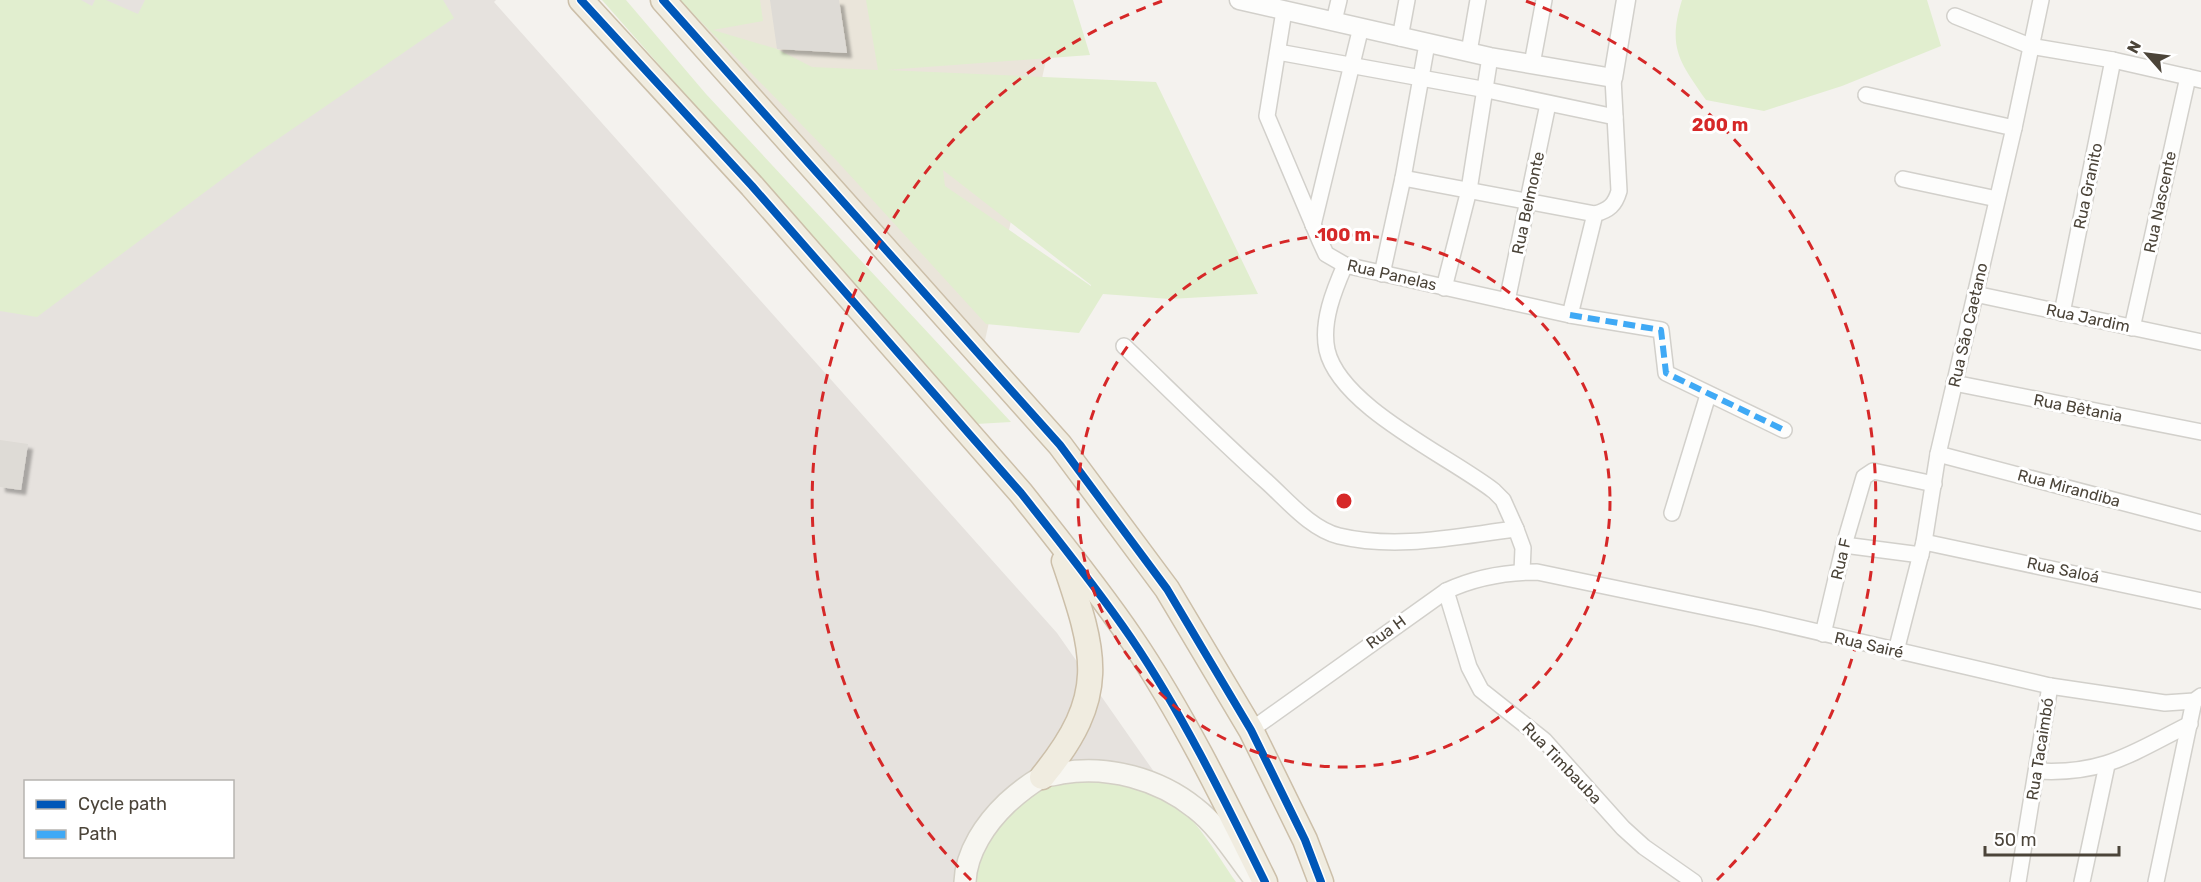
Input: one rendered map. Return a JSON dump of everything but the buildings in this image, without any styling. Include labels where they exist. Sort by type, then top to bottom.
[{"type":"highway","points":[[581,0],[752,186],[1021,493],[1057,539],[1132,639],[1197,751],[1265,882]]},
{"type":"highway","points":[[663,0],[1060,446],[1167,589],[1251,730],[1305,840],[1321,882]]},
{"type":"highway","points":[[1042,777],[1066,747],[1081,720],[1091,673],[1089,645],[1082,612],[1057,539]]},
{"type":"main road","points":[[965,882],[968,864],[993,817],[1016,795],[1042,777],[1074,771],[1106,772],[1138,778],[1169,791],[1196,808],[1220,831],[1257,882]]},
{"type":"street","points":[[1239,0],[1276,6],[1427,44],[1613,78]]},
{"type":"street","points":[[1334,21],[1339,0]]},
{"type":"street","points":[[1400,38],[1407,0]]},
{"type":"street","points":[[1469,52],[1478,0]]},
{"type":"street","points":[[1532,64],[1544,0]]},
{"type":"street","points":[[1403,178],[1595,214],[1609,209],[1616,203],[1619,191],[1613,78],[1626,0]]},
{"type":"street","name":"Rua São Caetano","points":[[1896,651],[1923,549],[1938,454],[2014,128],[2041,0]]},
{"type":"street","name":"Rua Panelas","points":[[1276,6],[1278,52],[1266,106],[1267,116],[1326,254],[1345,265],[1382,274],[1570,315],[1661,330],[1666,373],[1708,395]]},
{"type":"street","points":[[1956,16],[2030,46],[2113,60],[2194,78]]},
{"type":"street","points":[[1313,225],[1361,27]]},
{"type":"street","points":[[1382,274],[1403,178],[1427,44]]},
{"type":"street","points":[[1278,52],[1421,80],[1487,90],[1615,117]]},
{"type":"street","points":[[1444,288],[1469,190],[1487,90],[1490,57]]},
{"type":"street","name":"Rua Granito","points":[[2062,313],[2113,60]]},
{"type":"street","name":"Rua Nascente","points":[[2132,328],[2194,78]]},
{"type":"street","points":[[1866,95],[2014,128]]},
{"type":"street","name":"Rua Belmonte","points":[[1507,301],[1530,201],[1548,104]]},
{"type":"street","points":[[1903,179],[1997,199]]},
{"type":"street","points":[[1570,315],[1595,214]]},
{"type":"street","points":[[1345,265],[1332,298],[1325,337],[1329,357],[1337,372],[1372,408],[1494,491],[1503,500],[1523,548],[1529,572]]},
{"type":"street","name":"Rua Jardim","points":[[1975,294],[2201,342]]},
{"type":"street","points":[[1124,346],[1242,460],[1325,532],[1360,540],[1386,542],[1421,541],[1516,529]]},
{"type":"street","name":"Rua Bêtania","points":[[1954,383],[2201,432]]},
{"type":"street","points":[[1672,513],[1708,395],[1784,430]]},
{"type":"street","name":"Rua Mirandiba","points":[[1938,454],[2201,523]]},
{"type":"street","name":"Rua F","points":[[1824,634],[1844,545],[1864,477],[1874,471],[1934,484]]},
{"type":"street","name":"Rua Saloá","points":[[1844,545],[1923,549],[2201,600]]},
{"type":"street","name":"Rua H","points":[[1251,730],[1446,591],[1467,581],[1529,572]]},
{"type":"street","name":"Rua Sairé","points":[[1529,572],[1758,618],[2050,686],[2165,704],[2197,698]]},
{"type":"street","name":"Rua Timbauba","points":[[1446,591],[1469,668],[1481,690],[1544,741],[1630,835],[1694,882]]},
{"type":"street","name":"Rua Tacaimbó","points":[[2018,882],[2050,686]]},
{"type":"street","points":[[2156,882],[2197,698]]},
{"type":"street","points":[[2037,771],[2082,771],[2107,765],[2190,724]]},
{"type":"street","points":[[2082,882],[2107,765]]},
{"type":"shaded area","points":[[0,0],[496,0],[494,2],[1057,633],[1231,882],[0,882]]},
{"type":"shaded area","points":[[674,0],[1053,0],[1056,14],[984,345]]},
{"type":"green space","points":[[0,0],[81,0],[92,6],[95,0],[106,0],[138,14],[145,0],[443,0],[454,18],[256,154],[37,317],[0,311]]},
{"type":"green space","points":[[602,0],[626,0],[706,94],[1011,422],[976,424]]},
{"type":"green space","points":[[680,0],[760,0],[763,21],[713,30],[777,49],[812,67],[878,70],[866,0],[1073,0],[1090,55],[886,70],[1156,82],[1258,294],[1170,299],[1103,294],[1079,333],[986,324],[837,161]],"holes":[[[943,170],[1091,285],[945,186]]]},
{"type":"green space","points":[[1682,0],[1927,0],[1941,46],[1842,86],[1764,111],[1706,100],[1683,64],[1676,43]]},
{"type":"green space","points":[[1072,780],[1118,780],[1140,785],[1159,793],[1189,816],[1236,882],[970,882],[995,817],[1040,784]]},
{"type":"marked path","points":[[1570,315],[1661,330],[1666,373],[1784,430]]},
{"type":"cycle path","points":[[581,0],[752,186],[1021,493],[1078,565],[1131,638],[1168,696],[1265,882]]},
{"type":"cycle path","points":[[663,0],[1060,445],[1167,589],[1251,730],[1305,840],[1321,882]]}]
